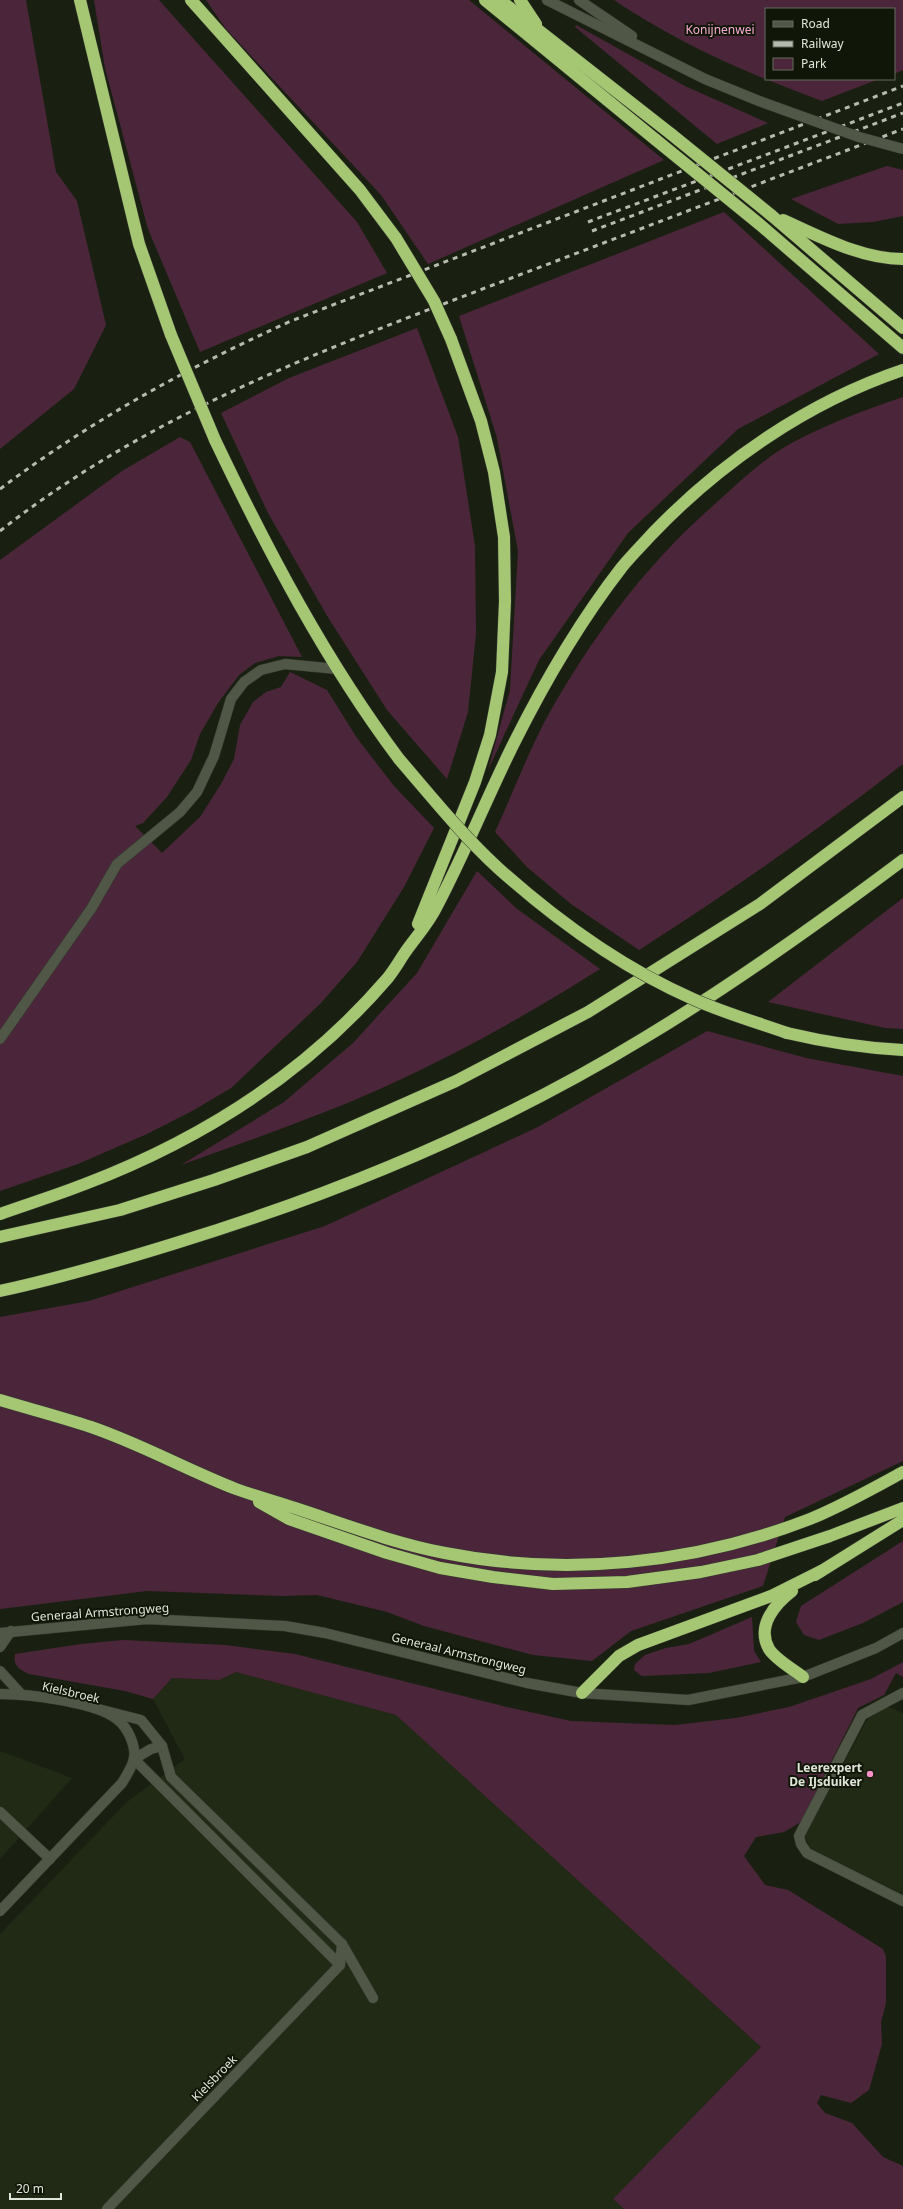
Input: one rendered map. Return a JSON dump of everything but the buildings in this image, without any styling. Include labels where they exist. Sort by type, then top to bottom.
[{"type":"highway","points":[[80,0],[139,244],[171,335],[215,440],[282,576],[337,669],[399,759],[444,811],[498,868],[596,945],[658,982],[693,999],[787,1033],[871,1049],[903,1050]]},
{"type":"highway","points":[[191,0],[360,190],[396,238],[434,301],[452,339],[481,421],[495,479],[504,537],[505,601],[502,672],[490,734],[475,782],[427,906],[405,953]]},
{"type":"highway","points":[[485,0],[758,223],[903,348]]},
{"type":"highway","points":[[500,0],[671,134],[771,215],[903,328]]},
{"type":"highway","points":[[520,0],[544,35]]},
{"type":"highway","points":[[771,215],[850,250],[893,259],[903,259]]},
{"type":"highway","points":[[0,1214],[86,1184],[156,1154],[204,1129],[243,1106],[297,1067],[354,1015],[389,977],[436,910],[515,740],[590,611],[623,565],[678,507],[730,463],[778,430],[835,398],[903,370]]},
{"type":"highway","points":[[0,1238],[120,1210],[214,1180],[307,1147],[456,1081],[588,1012],[760,904],[903,797]]},
{"type":"highway","points":[[0,1291],[123,1260],[244,1222],[340,1188],[431,1150],[488,1123],[636,1043],[728,986],[824,920],[903,860]]},
{"type":"highway","points":[[0,1400],[93,1428],[237,1490],[391,1540],[437,1552],[498,1561],[556,1566],[635,1562],[685,1555],[732,1544],[809,1520],[850,1501],[903,1472]]},
{"type":"highway","points":[[237,1490],[289,1519],[388,1553],[440,1568],[478,1575],[553,1584],[627,1582],[701,1572],[758,1560],[830,1536],[903,1508]]},
{"type":"highway","points":[[803,1677],[769,1649],[765,1636],[766,1622],[774,1607],[785,1596],[821,1571],[903,1520]]},
{"type":"highway","points":[[582,1693],[619,1656],[638,1645],[771,1596],[821,1571]]},
{"type":"street","points":[[547,0],[670,62],[759,101],[852,134],[903,149]]},
{"type":"street","points":[[579,0],[670,62]]},
{"type":"street","points":[[0,1039],[91,909],[116,864],[180,812],[197,792],[214,756],[231,699],[244,682],[261,670],[285,664],[337,669]]},
{"type":"street","name":"Generaal Armstrongweg","points":[[0,1633],[148,1619],[285,1626],[339,1636],[527,1683],[582,1693],[688,1700],[803,1677],[876,1648],[903,1633]]},
{"type":"street","points":[[0,1646],[10,1631]]},
{"type":"street","points":[[0,1671],[7,1681],[21,1694]]},
{"type":"street","points":[[903,1693],[862,1715],[799,1836],[801,1844],[807,1853],[903,1901]]},
{"type":"street","name":"Kielsbroek","points":[[0,1694],[21,1694],[94,1708],[117,1719],[127,1729],[134,1759]]},
{"type":"street","points":[[94,1708],[141,1720],[162,1746],[171,1777],[342,1944],[373,1998]]},
{"type":"street","points":[[0,1911],[122,1783],[134,1759],[151,1749],[162,1746]]},
{"type":"street","points":[[134,1759],[340,1965]]},
{"type":"street","points":[[0,1812],[50,1859]]},
{"type":"street","points":[[340,1965],[342,1944]]},
{"type":"street","name":"Kielsbroek","points":[[108,2209],[340,1965]]},
{"type":"shaded area","points":[[236,1672],[396,1715],[761,2047],[613,2199],[624,2209],[0,2209],[0,1934],[127,1802],[185,1759],[153,1699],[172,1678],[219,1680]]},
{"type":"shaded area","name":"Leerexpert De IJsduiker","points":[[877,1702],[903,1713],[903,1894],[812,1850],[804,1835]]},
{"type":"shaded area","points":[[0,1751],[72,1778],[0,1859]]},
{"type":"green space","points":[[0,0],[26,0],[56,172],[77,201],[106,325],[74,389],[0,449]]},
{"type":"green space","points":[[94,0],[159,0],[357,222],[387,273],[200,352],[148,229],[105,68]]},
{"type":"green space","points":[[206,0],[469,0],[664,160],[428,264],[381,195],[226,29]]},
{"type":"green space","name":"Konijnenwei","points":[[614,0],[903,0],[903,70],[895,74],[895,8],[765,8],[765,79],[715,57],[664,31]]},
{"type":"green space","points":[[576,25],[685,86],[768,123],[717,144],[575,27]]},
{"type":"green space","name":"Konijnenwei","points":[[768,80],[876,80],[822,101]]},
{"type":"green space","points":[[887,166],[903,170],[903,216],[873,222],[838,224],[791,199]]},
{"type":"green space","points":[[724,212],[879,354],[738,429],[628,533],[539,660],[488,770],[510,690],[518,551],[497,438],[459,316]]},
{"type":"green space","points":[[417,328],[458,437],[475,546],[476,633],[468,712],[447,779],[387,710],[329,619],[268,513],[221,413],[289,378]]},
{"type":"green space","points":[[903,397],[903,764],[839,813],[773,860],[707,906],[639,950],[571,904],[527,867],[495,832],[539,733],[563,689],[601,631],[643,577],[690,526],[748,474],[783,448],[797,440],[842,420]]},
{"type":"green space","points":[[180,437],[190,442],[302,657],[279,656],[255,663],[239,675],[218,703],[200,734],[191,760],[167,797],[143,823],[135,826],[162,853],[200,817],[221,784],[234,759],[240,725],[253,702],[266,692],[281,687],[290,672],[327,690],[357,738],[394,786],[434,828],[404,887],[357,962],[320,1004],[231,1088],[194,1110],[147,1134],[78,1164],[0,1191],[0,560],[122,471]]},
{"type":"green space","points":[[477,871],[516,908],[600,969],[550,1000],[498,1029],[393,1083],[314,1116],[181,1165],[284,1102],[353,1043],[417,973]]},
{"type":"green space","points":[[903,898],[903,1029],[885,1028],[768,1002]]},
{"type":"green space","points":[[707,1031],[806,1058],[903,1076],[903,1461],[785,1517],[763,1586],[631,1631],[592,1661],[533,1655],[424,1626],[387,1612],[317,1595],[282,1596],[147,1591],[0,1609],[0,1317],[89,1301],[325,1226],[538,1127]]},
{"type":"green space","points":[[903,1541],[903,1602],[863,1623],[819,1640],[804,1635],[796,1622],[801,1606]]},
{"type":"green space","points":[[752,1617],[754,1651],[761,1662],[709,1673],[642,1676],[634,1670],[635,1664],[645,1655],[666,1648],[689,1644]]},
{"type":"green space","points":[[123,1640],[225,1645],[295,1654],[507,1707],[571,1721],[675,1725],[736,1718],[789,1707],[871,1679],[903,1662],[903,1677],[896,1673],[884,1695],[858,1708],[801,1822],[784,1832],[756,1837],[744,1856],[765,1885],[788,1890],[883,1949],[886,1957],[886,2003],[881,2022],[882,2044],[869,2090],[851,2103],[821,2095],[817,2103],[825,2113],[852,2123],[883,2157],[903,2166],[903,2209],[624,2209],[613,2199],[761,2047],[396,1715],[236,1672],[219,1680],[172,1678],[153,1699],[125,1691],[29,1674],[20,1669],[15,1661],[15,1654],[81,1644]]},
{"type":"railway","points":[[0,489],[70,440],[141,397],[215,357],[291,321],[903,86]]},
{"type":"railway","points":[[588,222],[903,103]]},
{"type":"railway","points":[[592,231],[903,113]]},
{"type":"railway","points":[[0,531],[57,490],[115,453],[175,419],[299,361],[428,310],[903,129]]},
{"type":"place","name":"Leerexpert De IJsduiker","points":[[870,1774]]}]
